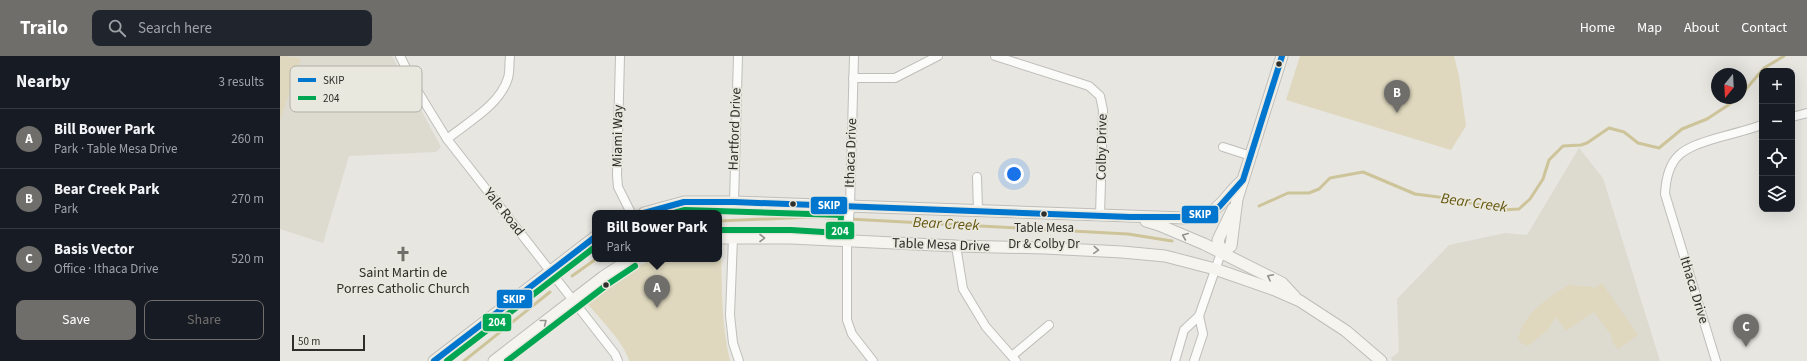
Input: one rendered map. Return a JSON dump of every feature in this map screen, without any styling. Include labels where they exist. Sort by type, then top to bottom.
[{"type":"street","name":"Yale Road","points":[[400,56],[405,66]]},
{"type":"street","points":[[447,139],[494,102],[503,90],[509,76],[510,56]]},
{"type":"street","name":"Miami Way","points":[[620,56],[617,175],[618,187],[630,210]]},
{"type":"street","name":"Hartford Drive","points":[[734,202],[738,56]]},
{"type":"street","name":"Ithaca Drive","points":[[854,56],[847,236],[846,320],[852,334],[874,361]]},
{"type":"street","points":[[853,78],[896,78],[938,56]]},
{"type":"street","name":"Colby Drive","points":[[995,56],[1089,86],[1100,96],[1103,110],[1100,216]]},
{"type":"street","points":[[1175,361],[1184,330],[1199,316],[1221,253],[1231,246],[1237,199],[1282,56]]},
{"type":"street","name":"Yale Road","points":[[422,97],[447,139],[615,354],[618,361]]},
{"type":"street","points":[[1795,116],[1807,113]]},
{"type":"street","name":"Ithaca Drive","points":[[1716,361],[1665,194],[1666,181],[1673,162],[1692,146],[1759,126]]},
{"type":"street","points":[[1223,147],[1251,156]]},
{"type":"street","points":[[977,177],[978,211]]},
{"type":"street","name":"Table Mesa Drive","points":[[655,210],[684,202],[734,202],[849,211],[978,211],[1185,218],[1204,215],[1219,207],[1243,180]]},
{"type":"street","name":"Table Mesa Drive","points":[[1130,217],[1159,225],[1282,283],[1300,301]]},
{"type":"street","name":"Table Mesa Drive","points":[[722,238],[847,236],[956,246],[1045,248],[1165,256],[1215,269],[1275,290],[1300,301],[1346,330],[1381,361]]},
{"type":"street","points":[[733,238],[730,315],[733,343],[739,361]]},
{"type":"street","points":[[434,361],[592,239]]},
{"type":"street","points":[[956,246],[963,289],[986,327],[1014,359],[1049,325]]},
{"type":"street","points":[[494,361],[572,300],[626,262]]},
{"type":"street","points":[[1194,361],[1203,334],[1199,316]]},
{"type":"shaded area","points":[[280,56],[392,56],[397,66],[290,66],[290,112],[422,112],[441,147],[436,152],[349,156],[323,243],[280,229]]},
{"type":"shaded area","points":[[280,56],[301,58],[298,66],[290,66],[290,91],[280,121]]},
{"type":"shaded area","points":[[1300,56],[1454,56],[1459,76],[1466,126],[1451,150],[1286,100]]},
{"type":"shaded area","points":[[1579,148],[1603,178],[1660,361],[1393,361],[1391,358],[1399,352],[1397,299],[1449,245],[1505,233],[1527,235]]},
{"type":"shaded area","points":[[647,262],[721,262],[723,318],[730,361],[629,361],[627,354],[617,339],[587,303],[608,285],[636,267]]},
{"type":"shaded area","points":[[1602,283],[1638,335],[1618,349],[1613,343],[1611,335],[1594,312],[1566,331],[1556,317],[1548,330],[1528,346],[1521,343],[1518,338],[1526,321],[1538,306],[1554,294],[1570,284],[1594,288]]},
{"type":"waterway","name":"Bear Creek","points":[[1747,88],[1764,68],[1784,56]]},
{"type":"waterway","name":"Bear Creek","points":[[1259,206],[1288,193],[1309,193],[1319,189],[1330,178],[1363,172],[1415,194],[1454,199],[1502,210],[1519,209],[1530,199],[1543,179],[1549,160],[1563,146],[1581,145],[1587,143],[1609,128],[1624,132],[1638,143],[1659,148],[1682,129],[1707,119],[1730,104]]},
{"type":"waterway","name":"Bear Creek","points":[[722,221],[811,217],[1128,234],[1172,241]]},
{"type":"waterway","name":"Bear Creek","points":[[572,276],[592,262]]},
{"type":"waterway","name":"Bear Creek","points":[[464,361],[550,292]]},
{"type":"transit line","name":"SKIP","points":[[655,210],[684,202],[734,202],[1130,217],[1194,217],[1219,207],[1243,180],[1282,56]]},
{"type":"transit line","name":"204","points":[[722,211],[841,215],[840,233],[791,230],[722,230]]},
{"type":"transit line","name":"SKIP","points":[[434,361],[592,239]]},
{"type":"transit line","name":"204","points":[[447,361],[592,249]]},
{"type":"transit line","name":"204","points":[[507,361],[608,284],[635,266]]},
{"type":"place","name":"Bear Creek Park","points":[[1397,113]]},
{"type":"place","name":"Table Mesa Dr & Colby Dr","points":[[1044,214]]},
{"type":"place","name":"Saint Martin de Porres Catholic Church","points":[[403,254]]},
{"type":"place","name":"Bill Bower Park","points":[[657,308]]},
{"type":"place","name":"Basis Vector","points":[[1746,347]]}]
